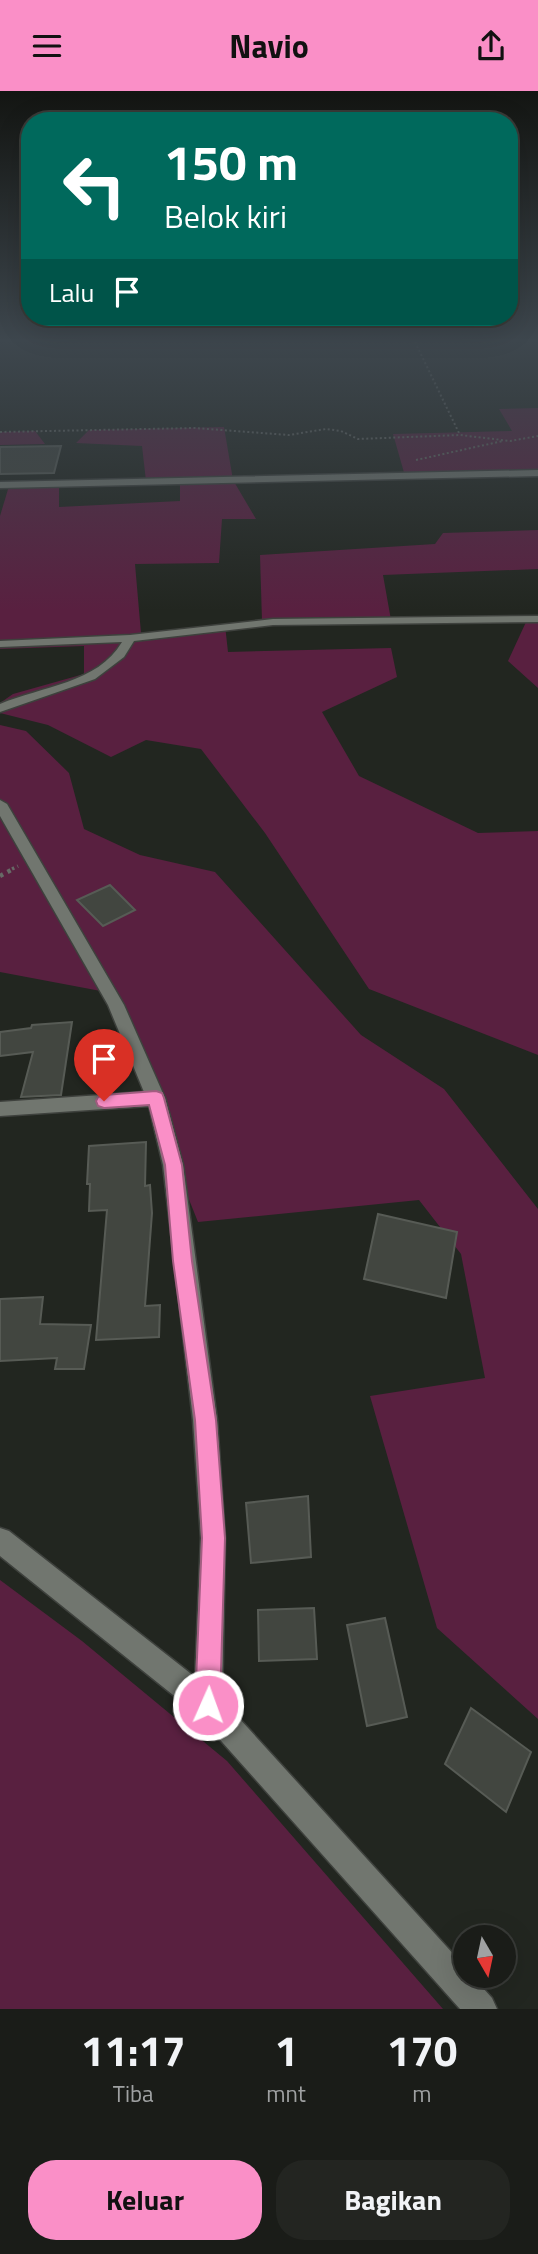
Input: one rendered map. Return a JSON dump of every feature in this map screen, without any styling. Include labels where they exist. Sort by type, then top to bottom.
[{"type":"street","points":[[0,485],[538,473]]},
{"type":"street","points":[[0,644],[130,638],[273,622],[538,619]]},
{"type":"street","points":[[0,708],[77,683],[99,672],[123,656],[130,638]]},
{"type":"street","points":[[0,804],[116,1005],[156,1098],[173,1165],[205,1420],[214,1538],[208,1705]]},
{"type":"street","points":[[0,1109],[156,1098]]},
{"type":"street","points":[[0,1540],[208,1705],[481,2009]]},
{"type":"path","points":[[0,432],[24,432]]},
{"type":"path","points":[[222,432],[289,435],[311,432]]},
{"type":"path","points":[[342,432],[358,439],[460,435],[508,440]]},
{"type":"path","points":[[379,476],[405,463],[538,436]]},
{"type":"shaded area","points":[[0,432],[35,432],[45,444],[0,445]]},
{"type":"shaded area","points":[[87,432],[225,432],[233,480],[256,519],[222,519],[219,563],[135,564],[141,633],[225,625],[228,652],[391,648],[397,677],[322,712],[359,776],[478,833],[538,831],[538,1055],[369,989],[265,833],[201,749],[146,740],[111,757],[48,725],[0,713],[0,703],[13,694],[84,674],[84,646],[0,649],[0,516],[9,486],[59,485],[59,507],[180,501],[180,481],[146,481],[142,446],[76,443]]},
{"type":"shaded area","points":[[538,432],[538,473],[405,476],[393,434]]},
{"type":"shaded area","points":[[538,530],[538,569],[383,575],[391,620],[262,621],[260,555],[435,544],[443,533]]},
{"type":"shaded area","points":[[538,621],[538,688],[508,661],[526,622]]},
{"type":"shaded area","points":[[0,725],[26,731],[69,773],[84,829],[140,855],[215,872],[361,1035],[444,1089],[538,1209],[538,1719],[437,1628],[370,1396],[485,1378],[461,1254],[419,1200],[198,1222],[106,992],[0,972]]},
{"type":"shaded area","points":[[0,1580],[82,1641],[227,1761],[443,2009],[0,2009]]},
{"type":"building","points":[[61,446],[54,473],[0,474],[0,447]]},
{"type":"building","points":[[110,885],[135,910],[103,926],[77,900]]},
{"type":"building","points":[[72,1022],[61,1095],[21,1097],[33,1052],[0,1056],[0,1032],[31,1028],[32,1025]]},
{"type":"building","points":[[146,1142],[145,1186],[150,1185],[152,1213],[145,1306],[160,1305],[159,1337],[96,1340],[107,1210],[89,1211],[89,1146]]},
{"type":"building","points":[[378,1214],[457,1232],[446,1298],[364,1279]]},
{"type":"building","points":[[43,1297],[40,1324],[91,1325],[84,1369],[55,1369],[57,1358],[0,1361],[0,1299]]},
{"type":"building","points":[[308,1496],[311,1557],[251,1563],[246,1503]]},
{"type":"building","points":[[314,1608],[317,1659],[259,1661],[258,1610]]},
{"type":"building","points":[[385,1618],[407,1717],[367,1726],[347,1625]]},
{"type":"building","points":[[471,1708],[531,1752],[506,1812],[445,1764]]},
{"type":"route","points":[[104,1101],[156,1098],[173,1165],[205,1420],[214,1538],[208,1705]]}]
